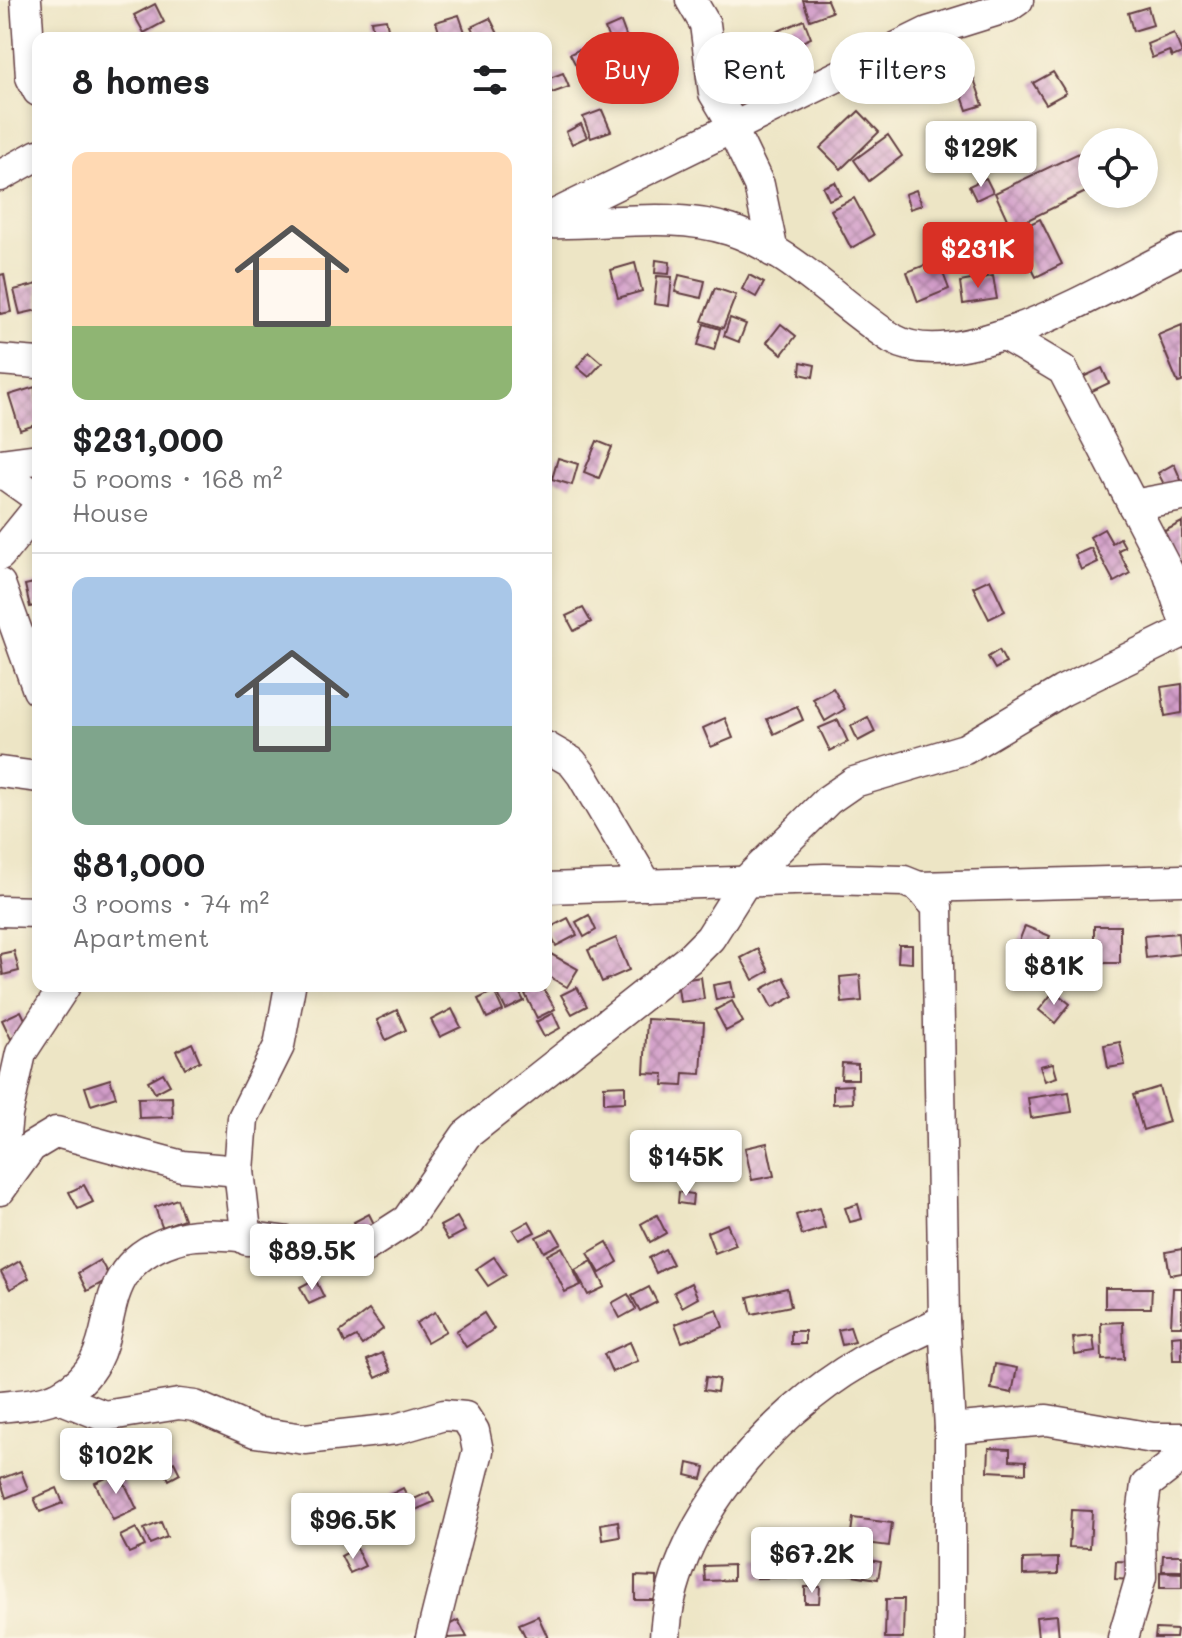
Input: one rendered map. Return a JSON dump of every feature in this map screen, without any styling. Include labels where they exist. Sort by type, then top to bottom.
[{"type":"street","points":[[26,0],[32,79]]},
{"type":"street","points":[[691,0],[705,24],[714,93],[735,128],[735,135],[759,185],[773,252]]},
{"type":"street","points":[[552,218],[928,32],[1008,7],[1018,0]]},
{"type":"street","points":[[0,176],[32,158]]},
{"type":"street","points":[[552,221],[596,225],[672,220],[730,230],[773,252],[863,320],[910,349],[932,351],[966,347],[1006,336],[1182,250]]},
{"type":"street","points":[[1006,336],[1063,370],[1168,572],[1182,614]]},
{"type":"street","points":[[0,360],[32,363]]},
{"type":"street","points":[[0,464],[32,460]]},
{"type":"street","points":[[0,471],[32,494]]},
{"type":"street","points":[[1133,505],[1182,496]]},
{"type":"street","points":[[0,555],[32,515]]},
{"type":"street","points":[[0,584],[32,673]]},
{"type":"street","points":[[0,1407],[57,1397],[75,1386],[92,1369],[105,1342],[109,1302],[122,1273],[133,1263],[182,1237],[212,1233],[347,1251],[365,1247],[387,1236],[407,1220],[466,1135],[689,959],[710,938],[746,881],[828,800],[854,782],[965,749],[1062,691],[1182,632]]},
{"type":"street","points":[[552,750],[572,762],[582,775],[647,885]]},
{"type":"street","points":[[0,772],[32,776]]},
{"type":"street","points":[[552,888],[746,881],[904,881],[919,887],[1182,880]]},
{"type":"street","points":[[919,887],[937,907],[938,923],[944,1320],[950,1429],[950,1638]]},
{"type":"street","points":[[0,911],[32,912]]},
{"type":"street","points":[[0,1187],[11,1057],[60,992]]},
{"type":"street","points":[[247,1240],[239,1171],[243,1118],[279,1046],[289,992]]},
{"type":"street","points":[[0,1187],[31,1147],[56,1132],[182,1166],[239,1171]]},
{"type":"street","points":[[665,1638],[666,1615],[678,1566],[717,1495],[756,1450],[799,1407],[861,1362],[944,1320]]},
{"type":"street","points":[[57,1397],[104,1416],[188,1404],[255,1432],[305,1439],[396,1429],[444,1415],[465,1417],[474,1431],[478,1451],[431,1638]]},
{"type":"street","points":[[950,1429],[1047,1420],[1153,1438],[1182,1438]]},
{"type":"street","points":[[1123,1638],[1141,1577],[1140,1531],[1146,1485],[1182,1457]]},
{"type":"building","points":[[803,0],[827,0],[832,12],[810,20]]},
{"type":"building","points":[[155,4],[164,22],[143,32],[134,15]]},
{"type":"building","points":[[1148,7],[1153,25],[1133,31],[1128,13]]},
{"type":"building","points":[[459,15],[465,32],[439,32],[436,22]]},
{"type":"building","points":[[490,18],[497,32],[474,32],[471,27]]},
{"type":"building","points":[[386,19],[389,32],[373,32],[371,21]]},
{"type":"building","points":[[804,20],[809,32],[776,32]]},
{"type":"building","points":[[621,22],[625,32],[606,32],[605,29]]},
{"type":"building","points":[[1174,33],[1182,53],[1172,57],[1169,51],[1152,58],[1147,44]]},
{"type":"building","points":[[576,51],[576,65],[570,54]]},
{"type":"building","points":[[1053,72],[1066,93],[1046,104],[1033,83]]},
{"type":"building","points":[[563,73],[569,87],[552,93],[552,77]]},
{"type":"building","points":[[975,82],[983,105],[967,110],[965,104],[975,104]]},
{"type":"building","points":[[602,110],[611,131],[591,138],[583,117]]},
{"type":"building","points":[[859,111],[879,132],[841,169],[820,148]]},
{"type":"building","points":[[581,124],[587,137],[572,144],[566,132]]},
{"type":"building","points":[[888,135],[902,156],[869,181],[854,160]]},
{"type":"building","points":[[1078,153],[1078,196],[1011,228],[995,193]]},
{"type":"building","points":[[986,178],[993,192],[976,200],[969,186]]},
{"type":"building","points":[[835,182],[841,195],[829,200],[823,187]]},
{"type":"building","points":[[916,190],[922,205],[910,209],[905,194]]},
{"type":"building","points":[[854,198],[874,235],[851,248],[831,210]]},
{"type":"building","points":[[1040,219],[1062,264],[1036,277],[1014,232]]},
{"type":"building","points":[[988,237],[995,244],[988,251],[981,244]]},
{"type":"building","points":[[656,260],[670,262],[669,274],[655,273]]},
{"type":"building","points":[[938,260],[949,289],[918,302],[907,272]]},
{"type":"building","points":[[635,263],[642,291],[618,298],[611,270]]},
{"type":"building","points":[[4,274],[11,312],[0,314],[0,275]]},
{"type":"building","points":[[679,275],[705,281],[701,298],[675,292]]},
{"type":"building","points":[[749,275],[764,283],[756,297],[742,289]]},
{"type":"building","points":[[657,276],[672,277],[669,306],[654,304]]},
{"type":"building","points":[[993,276],[997,299],[963,304],[960,282]]},
{"type":"building","points":[[32,286],[32,311],[20,314],[14,290]]},
{"type":"building","points":[[715,288],[736,295],[723,328],[702,321]]},
{"type":"building","points":[[730,318],[746,324],[739,342],[724,336]]},
{"type":"building","points":[[704,324],[720,329],[714,350],[698,345]]},
{"type":"building","points":[[781,324],[796,336],[782,354],[767,342]]},
{"type":"building","points":[[1182,325],[1182,382],[1178,383],[1158,335]]},
{"type":"building","points":[[589,352],[602,363],[589,377],[577,367]]},
{"type":"building","points":[[801,362],[815,365],[813,377],[800,374]]},
{"type":"building","points":[[1102,368],[1109,383],[1090,392],[1083,377]]},
{"type":"building","points":[[32,388],[32,426],[20,430],[9,395]]},
{"type":"building","points":[[597,441],[612,447],[599,478],[584,472]]},
{"type":"building","points":[[558,458],[578,464],[572,485],[552,479]]},
{"type":"building","points":[[1174,464],[1182,482],[1167,490],[1158,473]]},
{"type":"building","points":[[1182,522],[1182,573],[1161,533]]},
{"type":"building","points":[[1104,529],[1112,543],[1120,538],[1125,547],[1118,550],[1130,573],[1114,582],[1090,537]]},
{"type":"building","points":[[1091,548],[1098,562],[1081,570],[1075,555]]},
{"type":"building","points":[[990,579],[1005,611],[989,619],[973,587]]},
{"type":"building","points":[[32,583],[32,606],[30,607],[25,585]]},
{"type":"building","points":[[583,608],[591,622],[574,631],[566,616]]},
{"type":"building","points":[[999,650],[1006,663],[995,669],[988,657]]},
{"type":"building","points":[[1182,684],[1182,713],[1165,716],[1161,687]]},
{"type":"building","points":[[833,688],[845,709],[825,721],[813,699]]},
{"type":"building","points":[[797,706],[803,720],[774,734],[767,719]]},
{"type":"building","points":[[868,717],[875,732],[858,741],[851,726]]},
{"type":"building","points":[[725,718],[733,738],[711,747],[703,728]]},
{"type":"building","points":[[838,720],[848,742],[830,751],[819,728]]},
{"type":"building","points":[[589,915],[596,930],[584,937],[576,922]]},
{"type":"building","points":[[568,918],[577,935],[556,946],[552,938],[552,926]]},
{"type":"building","points":[[1025,926],[1050,936],[1042,955],[1018,944]]},
{"type":"building","points":[[1094,926],[1120,926],[1120,963],[1094,963]]},
{"type":"building","points":[[1178,933],[1180,954],[1146,958],[1144,936]]},
{"type":"building","points":[[616,938],[629,970],[602,982],[588,950]]},
{"type":"building","points":[[899,945],[912,945],[912,963],[898,962]]},
{"type":"building","points":[[758,949],[769,971],[753,980],[741,958]]},
{"type":"building","points":[[14,951],[19,971],[3,975],[0,954]]},
{"type":"building","points":[[552,955],[578,969],[567,987],[552,978]]},
{"type":"building","points":[[860,975],[862,1001],[842,1003],[840,977]]},
{"type":"building","points":[[701,977],[704,999],[680,1002],[677,981]]},
{"type":"building","points":[[784,977],[794,996],[772,1008],[762,989]]},
{"type":"building","points":[[731,982],[734,997],[716,1000],[713,985]]},
{"type":"building","points":[[577,987],[587,1006],[572,1014],[561,995]]},
{"type":"building","points":[[1054,991],[1070,1004],[1055,1023],[1039,1010]]},
{"type":"building","points":[[494,992],[503,1011],[487,1018],[478,999]]},
{"type":"building","points":[[497,992],[519,992],[524,1001],[506,1010]]},
{"type":"building","points":[[545,992],[555,1009],[537,1018],[525,994]]},
{"type":"building","points":[[732,1001],[743,1022],[726,1031],[715,1010]]},
{"type":"building","points":[[452,1009],[461,1027],[440,1037],[431,1020]]},
{"type":"building","points":[[397,1010],[406,1030],[386,1040],[377,1020]]},
{"type":"building","points":[[21,1011],[30,1030],[11,1039],[2,1020]]},
{"type":"building","points":[[553,1013],[560,1028],[544,1037],[536,1022]]},
{"type":"building","points":[[647,1019],[704,1022],[701,1074],[684,1073],[683,1086],[663,1085],[664,1074],[644,1073]]},
{"type":"building","points":[[1120,1042],[1125,1065],[1108,1068],[1104,1045]]},
{"type":"building","points":[[192,1043],[200,1061],[185,1068],[176,1051]]},
{"type":"building","points":[[842,1063],[858,1064],[858,1079],[841,1079]]},
{"type":"building","points":[[1053,1063],[1057,1077],[1045,1081],[1040,1066]]},
{"type":"building","points":[[163,1073],[170,1085],[155,1093],[148,1081]]},
{"type":"building","points":[[110,1079],[116,1097],[91,1105],[85,1087]]},
{"type":"building","points":[[625,1085],[625,1102],[604,1103],[604,1086]]},
{"type":"building","points":[[852,1085],[853,1103],[833,1104],[833,1086]]},
{"type":"building","points":[[1159,1087],[1169,1122],[1143,1130],[1133,1095]]},
{"type":"building","points":[[1069,1092],[1072,1112],[1031,1118],[1028,1098]]},
{"type":"building","points":[[172,1097],[173,1117],[139,1118],[138,1098]]},
{"type":"building","points":[[767,1143],[774,1176],[752,1180],[745,1148]]},
{"type":"building","points":[[84,1185],[93,1202],[78,1209],[69,1192]]},
{"type":"building","points":[[679,1192],[693,1194],[692,1205],[678,1203]]},
{"type":"building","points":[[177,1199],[184,1219],[162,1227],[155,1207]]},
{"type":"building","points":[[858,1204],[862,1219],[850,1222],[845,1208]]},
{"type":"building","points":[[819,1208],[825,1228],[802,1235],[796,1215]]},
{"type":"building","points":[[369,1214],[378,1232],[362,1239],[354,1222]]},
{"type":"building","points":[[657,1215],[666,1233],[650,1242],[641,1224]]},
{"type":"building","points":[[457,1217],[465,1231],[448,1240],[440,1226]]},
{"type":"building","points":[[529,1221],[535,1232],[519,1240],[513,1230]]},
{"type":"building","points":[[727,1224],[736,1245],[715,1253],[707,1232]]},
{"type":"building","points":[[553,1229],[561,1243],[544,1252],[536,1237]]},
{"type":"building","points":[[607,1242],[618,1262],[600,1273],[588,1253]]},
{"type":"building","points":[[562,1247],[581,1285],[565,1292],[547,1255]]},
{"type":"building","points":[[665,1249],[673,1264],[656,1273],[649,1258]]},
{"type":"building","points":[[1182,1249],[1182,1273],[1170,1275],[1166,1252]]},
{"type":"building","points":[[494,1257],[506,1275],[488,1286],[476,1269]]},
{"type":"building","points":[[100,1260],[110,1278],[87,1291],[78,1273]]},
{"type":"building","points":[[20,1261],[29,1278],[10,1289],[1,1272]]},
{"type":"building","points":[[592,1261],[605,1287],[588,1295],[575,1270]]},
{"type":"building","points":[[315,1279],[324,1297],[309,1304],[300,1287]]},
{"type":"building","points":[[691,1283],[698,1298],[682,1307],[674,1292]]},
{"type":"building","points":[[649,1287],[657,1302],[640,1311],[632,1296]]},
{"type":"building","points":[[787,1288],[791,1306],[752,1314],[748,1297]]},
{"type":"building","points":[[1105,1288],[1152,1288],[1151,1308],[1105,1308]]},
{"type":"building","points":[[1173,1288],[1182,1288],[1182,1326],[1171,1326]]},
{"type":"building","points":[[628,1294],[636,1309],[620,1318],[612,1303]]},
{"type":"building","points":[[717,1309],[723,1327],[682,1342],[675,1324]]},
{"type":"building","points":[[369,1310],[383,1329],[362,1345],[356,1337],[345,1343],[340,1332]]},
{"type":"building","points":[[435,1312],[446,1331],[427,1342],[416,1323]]},
{"type":"building","points":[[484,1313],[494,1329],[466,1347],[456,1331]]},
{"type":"building","points":[[1123,1322],[1124,1359],[1102,1360],[1101,1323]]},
{"type":"building","points":[[850,1327],[855,1342],[842,1345],[838,1330]]},
{"type":"building","points":[[791,1331],[805,1331],[805,1344],[791,1344]]},
{"type":"building","points":[[1182,1335],[1182,1360],[1173,1360],[1172,1336]]},
{"type":"building","points":[[1093,1336],[1095,1352],[1075,1355],[1073,1338]]},
{"type":"building","points":[[630,1342],[638,1361],[612,1372],[604,1354]]},
{"type":"building","points":[[382,1353],[391,1371],[376,1378],[367,1360]]},
{"type":"building","points":[[995,1364],[1017,1368],[1012,1393],[991,1389]]},
{"type":"building","points":[[706,1377],[719,1379],[717,1392],[704,1390]]},
{"type":"building","points":[[989,1448],[1010,1449],[1010,1460],[1026,1461],[1026,1473],[988,1471]]},
{"type":"building","points":[[174,1462],[180,1474],[169,1480],[163,1468]]},
{"type":"building","points":[[688,1463],[705,1467],[702,1479],[686,1475]]},
{"type":"building","points":[[21,1471],[28,1489],[6,1498],[0,1479]]},
{"type":"building","points":[[119,1472],[137,1509],[113,1520],[95,1483]]},
{"type":"building","points":[[57,1488],[63,1503],[40,1512],[34,1498]]},
{"type":"building","points":[[403,1488],[410,1501],[429,1492],[434,1502],[399,1517],[388,1496]]},
{"type":"building","points":[[347,1498],[354,1514],[326,1526],[319,1510]]},
{"type":"building","points":[[1071,1510],[1092,1511],[1090,1548],[1069,1547]]},
{"type":"building","points":[[853,1518],[892,1523],[889,1546],[850,1541]]},
{"type":"building","points":[[618,1521],[620,1537],[603,1540],[601,1524]]},
{"type":"building","points":[[161,1522],[167,1537],[150,1544],[144,1529]]},
{"type":"building","points":[[136,1528],[145,1546],[129,1553],[120,1536]]},
{"type":"building","points":[[356,1548],[365,1566],[350,1573],[341,1556]]},
{"type":"building","points":[[824,1551],[847,1553],[846,1570],[822,1569]]},
{"type":"building","points":[[1163,1555],[1182,1555],[1182,1571],[1162,1571]]},
{"type":"building","points":[[849,1557],[881,1562],[878,1579],[846,1574]]},
{"type":"building","points":[[818,1558],[818,1577],[757,1578],[757,1559]]},
{"type":"building","points":[[1058,1558],[1058,1574],[1023,1575],[1023,1559]]},
{"type":"building","points":[[1116,1561],[1135,1562],[1134,1580],[1115,1579]]},
{"type":"building","points":[[733,1565],[733,1580],[705,1581],[704,1566]]},
{"type":"building","points":[[1160,1572],[1182,1573],[1182,1588],[1160,1588]]},
{"type":"building","points":[[635,1576],[657,1577],[656,1600],[635,1600]]},
{"type":"building","points":[[805,1587],[820,1587],[819,1603],[805,1603]]},
{"type":"building","points":[[886,1599],[904,1599],[903,1638],[885,1638]]},
{"type":"building","points":[[1057,1615],[1059,1638],[1038,1638],[1036,1617]]},
{"type":"building","points":[[538,1616],[548,1638],[526,1638],[519,1624]]},
{"type":"building","points":[[458,1620],[467,1637],[448,1638],[443,1628]]},
{"type":"building","points":[[1156,1629],[1177,1630],[1176,1638],[1155,1638]]}]
